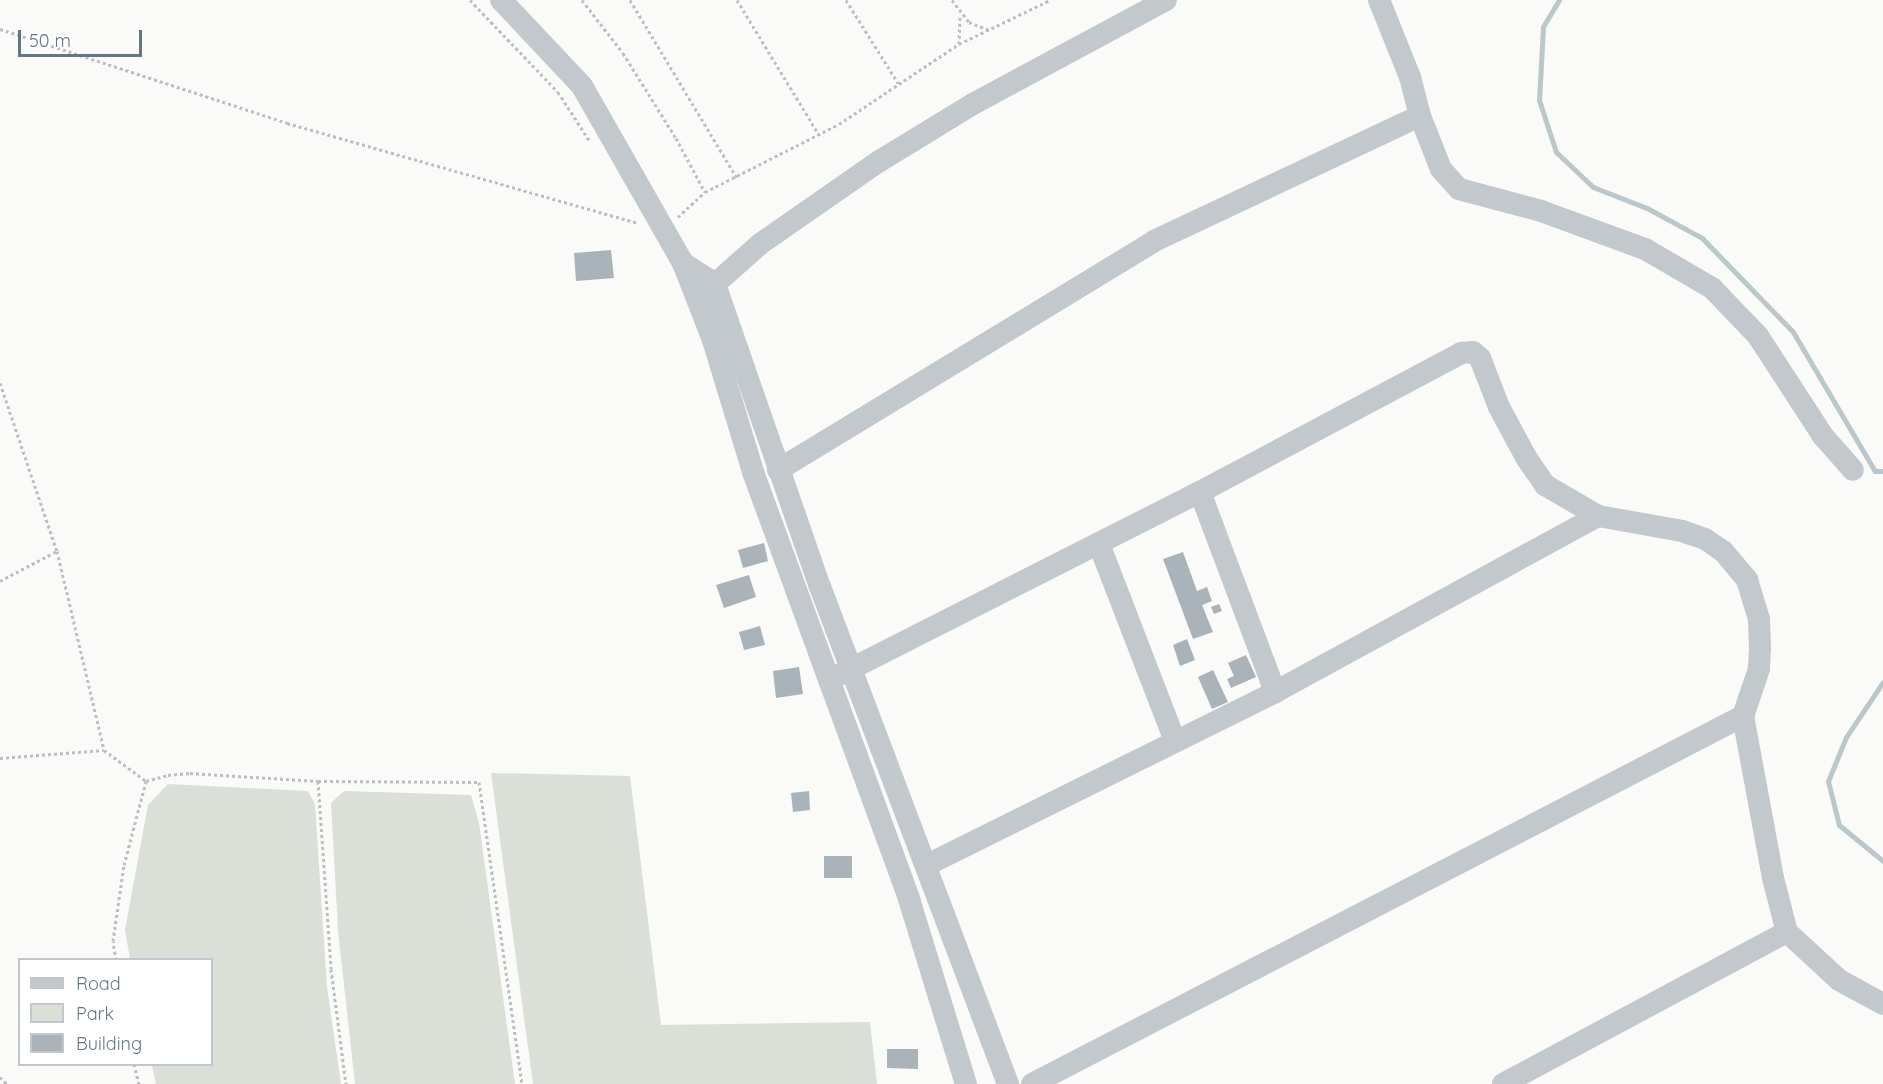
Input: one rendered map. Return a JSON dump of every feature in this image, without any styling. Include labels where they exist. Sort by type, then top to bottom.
[{"type":"street","points":[[501,0],[582,86],[683,263],[713,340],[753,472],[909,899],[966,1084]]},
{"type":"street","points":[[715,284],[760,244],[878,162],[973,104],[1166,0]]},
{"type":"street","points":[[1379,0],[1410,77],[1420,116],[1441,169],[1459,189],[1541,211],[1645,249],[1712,288],[1758,336],[1823,436],[1853,470]]},
{"type":"street","points":[[778,470],[1154,241],[1420,116]]},
{"type":"street","points":[[683,263],[715,284],[778,470],[1008,1084]]},
{"type":"street","points":[[829,680],[1200,492],[1339,416],[1468,351],[1480,358],[1505,417],[1527,459],[1545,485],[1598,516],[1682,531],[1705,539],[1723,551],[1747,580],[1759,619],[1760,648],[1759,669],[1743,716],[1773,878],[1788,932],[1839,980],[1883,1004]]},
{"type":"street","points":[[1200,492],[1275,692]]},
{"type":"street","points":[[927,865],[1275,692],[1598,516]]},
{"type":"street","points":[[1099,544],[1175,741]]},
{"type":"street","points":[[1032,1084],[1743,716]]},
{"type":"street","points":[[1503,1084],[1788,932]]},
{"type":"path","points":[[470,0],[558,92],[594,149]]},
{"type":"path","points":[[582,0],[623,52],[676,138],[705,192]]},
{"type":"path","points":[[630,0],[737,178]]},
{"type":"path","points":[[737,0],[818,133]]},
{"type":"path","points":[[846,0],[898,83]]},
{"type":"path","points":[[952,0],[960,14],[969,22],[989,30]]},
{"type":"path","points":[[663,230],[705,192],[737,178],[818,133],[840,124],[959,44],[1041,2],[1050,0]]},
{"type":"path","points":[[959,44],[960,14]]},
{"type":"path","points":[[0,29],[287,123],[642,224],[636,215]]},
{"type":"path","points":[[0,383],[57,551],[104,750],[146,782]]},
{"type":"path","points":[[0,581],[57,551]]},
{"type":"path","points":[[0,758],[104,750]]},
{"type":"path","points":[[146,782],[168,775],[190,773],[318,781],[479,782],[522,1084]]},
{"type":"path","points":[[318,781],[331,969],[346,1084]]},
{"type":"path","points":[[116,958],[113,941],[124,865],[146,782]]},
{"type":"path","points":[[134,1066],[139,1084]]},
{"type":"path","points":[[0,1077],[7,1084]]},
{"type":"green space","points":[[491,773],[630,776],[661,1025],[870,1022],[877,1084],[533,1084]]},
{"type":"green space","points":[[168,784],[308,791],[315,804],[327,987],[341,1084],[156,1084],[152,1066],[213,1066],[213,958],[130,958],[125,930],[148,805]]},
{"type":"green space","points":[[344,791],[471,795],[479,823],[515,1084],[355,1084],[338,931],[331,803]]},
{"type":"building","points":[[611,250],[614,278],[576,281],[574,253]]},
{"type":"building","points":[[764,543],[768,561],[743,568],[738,550]]},
{"type":"building","points":[[1183,552],[1197,591],[1207,587],[1212,601],[1202,605],[1213,632],[1193,639],[1163,559]]},
{"type":"building","points":[[749,575],[756,597],[724,608],[716,585]]},
{"type":"building","points":[[1219,604],[1222,611],[1214,614],[1211,607]]},
{"type":"building","points":[[760,626],[765,645],[744,650],[739,632]]},
{"type":"building","points":[[1187,639],[1195,660],[1180,666],[1173,645]]},
{"type":"building","points":[[1246,655],[1256,677],[1231,688],[1227,679],[1234,676],[1228,663]]},
{"type":"building","points":[[799,667],[803,694],[776,698],[773,671]]},
{"type":"building","points":[[1213,670],[1228,702],[1212,709],[1198,677]]},
{"type":"building","points":[[809,791],[810,810],[793,812],[791,793]]},
{"type":"building","points":[[824,856],[852,856],[852,878],[824,878]]},
{"type":"building","points":[[887,1049],[918,1049],[918,1069],[887,1068]]},
{"type":"waterway","points":[[1559,0],[1543,27],[1539,100],[1556,152],[1593,187],[1647,208],[1702,238],[1793,332],[1875,471],[1883,471]]},
{"type":"waterway","points":[[1883,682],[1846,737],[1828,781],[1839,825],[1883,861]]}]
